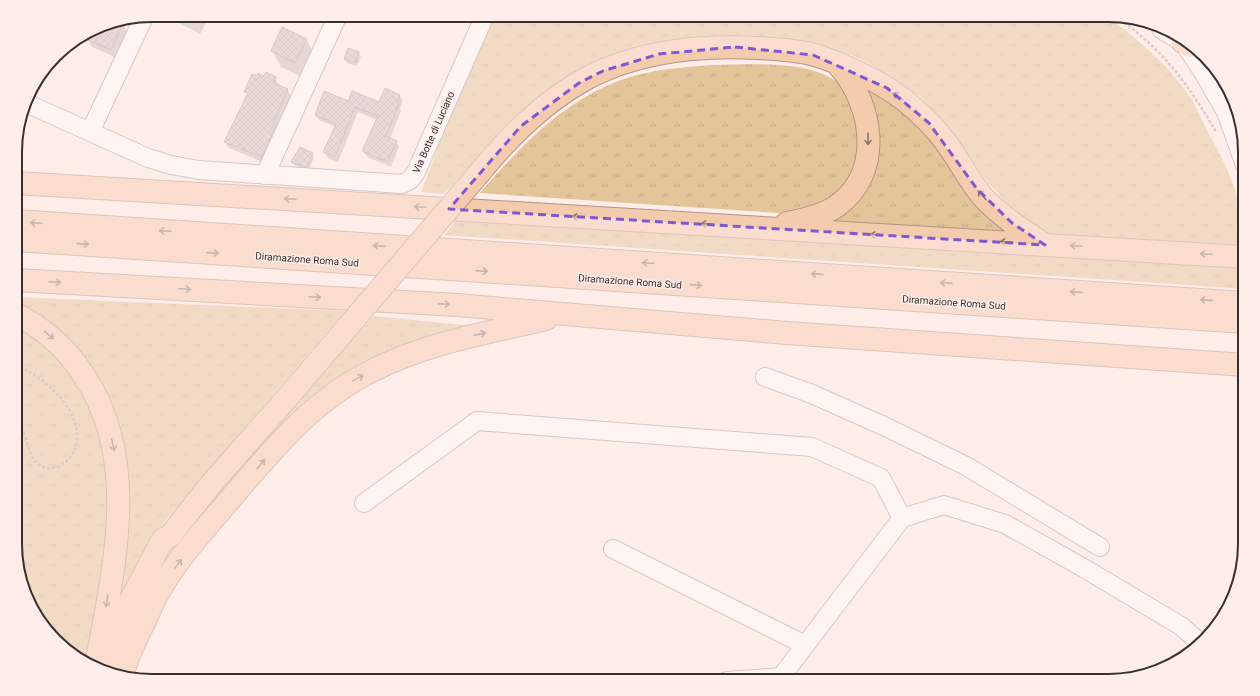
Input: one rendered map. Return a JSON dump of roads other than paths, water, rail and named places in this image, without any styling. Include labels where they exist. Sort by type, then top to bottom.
[{"type":"highway","points":[[105,665],[124,611],[163,538],[170,536],[211,484],[521,126],[553,100],[592,76],[632,61],[689,49],[735,47],[805,53],[839,65],[887,88],[921,115],[943,139],[969,178],[989,204],[1012,223],[1045,245]]},
{"type":"highway","points":[[746,227],[794,222],[825,212],[840,203],[861,176],[866,163],[868,146],[865,115],[852,82],[839,65]]},
{"type":"highway","points":[[22,182],[1238,256]]},
{"type":"highway","name":"Diramazione Roma Sud","points":[[22,221],[1238,303]]},
{"type":"highway","name":"Diramazione Roma Sud","points":[[22,240],[1238,322]]},
{"type":"highway","points":[[22,280],[410,302],[795,334],[1238,366]]},
{"type":"highway","points":[[124,671],[127,659],[160,589],[178,562],[272,451],[298,424],[329,397],[372,371],[418,352],[458,340],[563,314]]},
{"type":"highway","points":[[22,318],[48,334],[80,369],[103,410],[114,448],[118,477],[117,537],[97,662]]},
{"type":"highway","points":[[116,669],[133,614],[170,544],[170,536]]},
{"type":"street","points":[[265,174],[335,22]]},
{"type":"street","name":"Via Botte di Luciano","points":[[31,105],[163,163],[199,170],[399,184],[410,180],[416,172],[482,22]]},
{"type":"street","points":[[90,132],[141,23]]},
{"type":"street","points":[[1191,53],[1226,112],[1238,160]]},
{"type":"street","points":[[765,377],[812,394],[886,427],[966,466],[1100,547]]},
{"type":"street","points":[[364,503],[477,420],[812,447],[881,478],[902,518]]},
{"type":"street","points":[[783,674],[902,518],[944,505],[1005,524],[1082,566],[1181,626],[1196,639]]},
{"type":"street","points":[[613,549],[805,645]]}]
